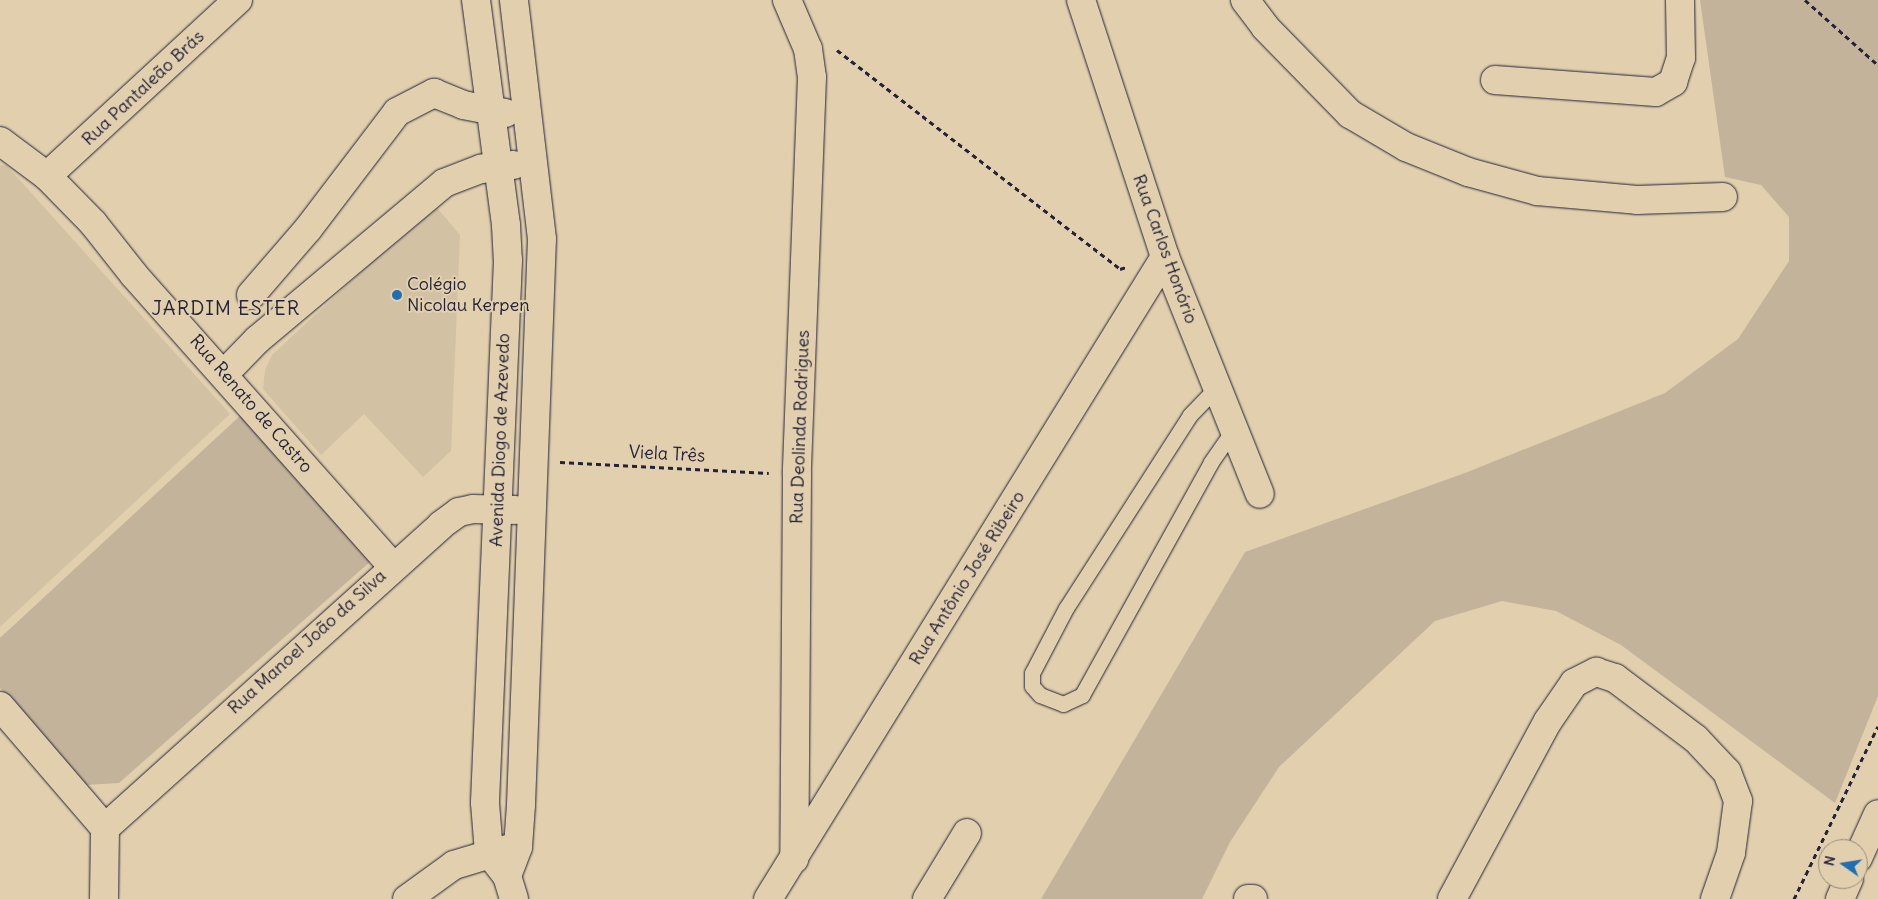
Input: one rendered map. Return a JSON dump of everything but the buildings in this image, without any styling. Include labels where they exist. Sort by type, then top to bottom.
[{"type":"main road","name":"Rua Pantaleão Brás","points":[[47,176],[238,0]]},
{"type":"main road","name":"Avenida Diogo de Azevedo","points":[[476,0],[508,260],[485,803],[489,853],[510,888]]},
{"type":"main road","name":"Avenida Diogo de Azevedo","points":[[510,888],[518,847],[532,512],[536,461],[542,239],[535,165],[514,0]]},
{"type":"main road","name":"Rua Carlos Honório","points":[[1081,0],[1165,257],[1260,494]]},
{"type":"main road","points":[[1245,0],[1264,27],[1350,114],[1406,147],[1468,172],[1537,191],[1636,200],[1723,197]]},
{"type":"main road","points":[[1495,80],[1656,92],[1673,82],[1681,58],[1680,0]]},
{"type":"main road","name":"Rua Deolinda Rodrigues","points":[[784,3],[808,48],[812,77],[797,474],[794,859]]},
{"type":"main road","points":[[251,295],[308,229],[397,112],[434,93],[489,112],[529,114]]},
{"type":"main road","name":"Rua Renato de Castro","points":[[0,141],[47,176],[225,373],[392,566]]},
{"type":"main road","points":[[225,373],[257,340],[444,183],[497,166],[535,165]]},
{"type":"main road","name":"Rua Antônio José Ribeiro","points":[[768,899],[1165,257]]},
{"type":"main road","points":[[498,472],[536,461]]},
{"type":"main road","name":"Rua Manoel João da Silva","points":[[105,828],[392,566],[459,512],[497,508],[532,512]]},
{"type":"main road","points":[[1452,899],[1548,720],[1574,683],[1596,672],[1615,678],[1696,739],[1727,772],[1738,801],[1731,853],[1715,899]]},
{"type":"main road","points":[[0,706],[105,828],[104,899]]},
{"type":"main road","points":[[1867,839],[1878,814]]},
{"type":"main road","points":[[927,899],[967,833]]},
{"type":"main road","points":[[407,899],[454,865],[489,853],[518,847]]},
{"type":"main road","points":[[1248,899],[1254,899]]},
{"type":"lane","points":[[1217,387],[1190,415],[1066,608],[1032,673],[1032,686],[1040,695],[1063,704],[1082,695],[1211,462],[1234,429]]},
{"type":"path","points":[[1805,0],[1878,65]]},
{"type":"path","points":[[834,49],[1120,269],[1165,257]]},
{"type":"path","name":"Viela Três","points":[[536,461],[797,474]]},
{"type":"path","points":[[1794,899],[1878,726]]},
{"type":"shaded area","points":[[1700,0],[1878,0],[1878,696],[1835,803],[1621,645],[1556,611],[1502,601],[1435,621],[1279,767],[1230,842],[1202,899],[1041,899],[1245,552],[1465,473],[1665,393],[1738,339],[1789,261],[1789,217],[1761,185],[1725,177]]},
{"type":"shaded area","points":[[0,165],[7,166],[230,414],[0,627]]},
{"type":"shaded area","name":"Colégio Nicolau Kerpen","points":[[434,204],[460,235],[451,451],[423,477],[364,414],[321,455],[263,389],[265,370],[272,355]]},
{"type":"shaded area","points":[[242,414],[371,561],[119,783],[84,785],[0,688],[0,638]]},
{"type":"place","name":"Colégio Nicolau Kerpen","points":[[397,295]]},
{"type":"district","name":"JARDIM ESTER","points":[[226,307]]}]
